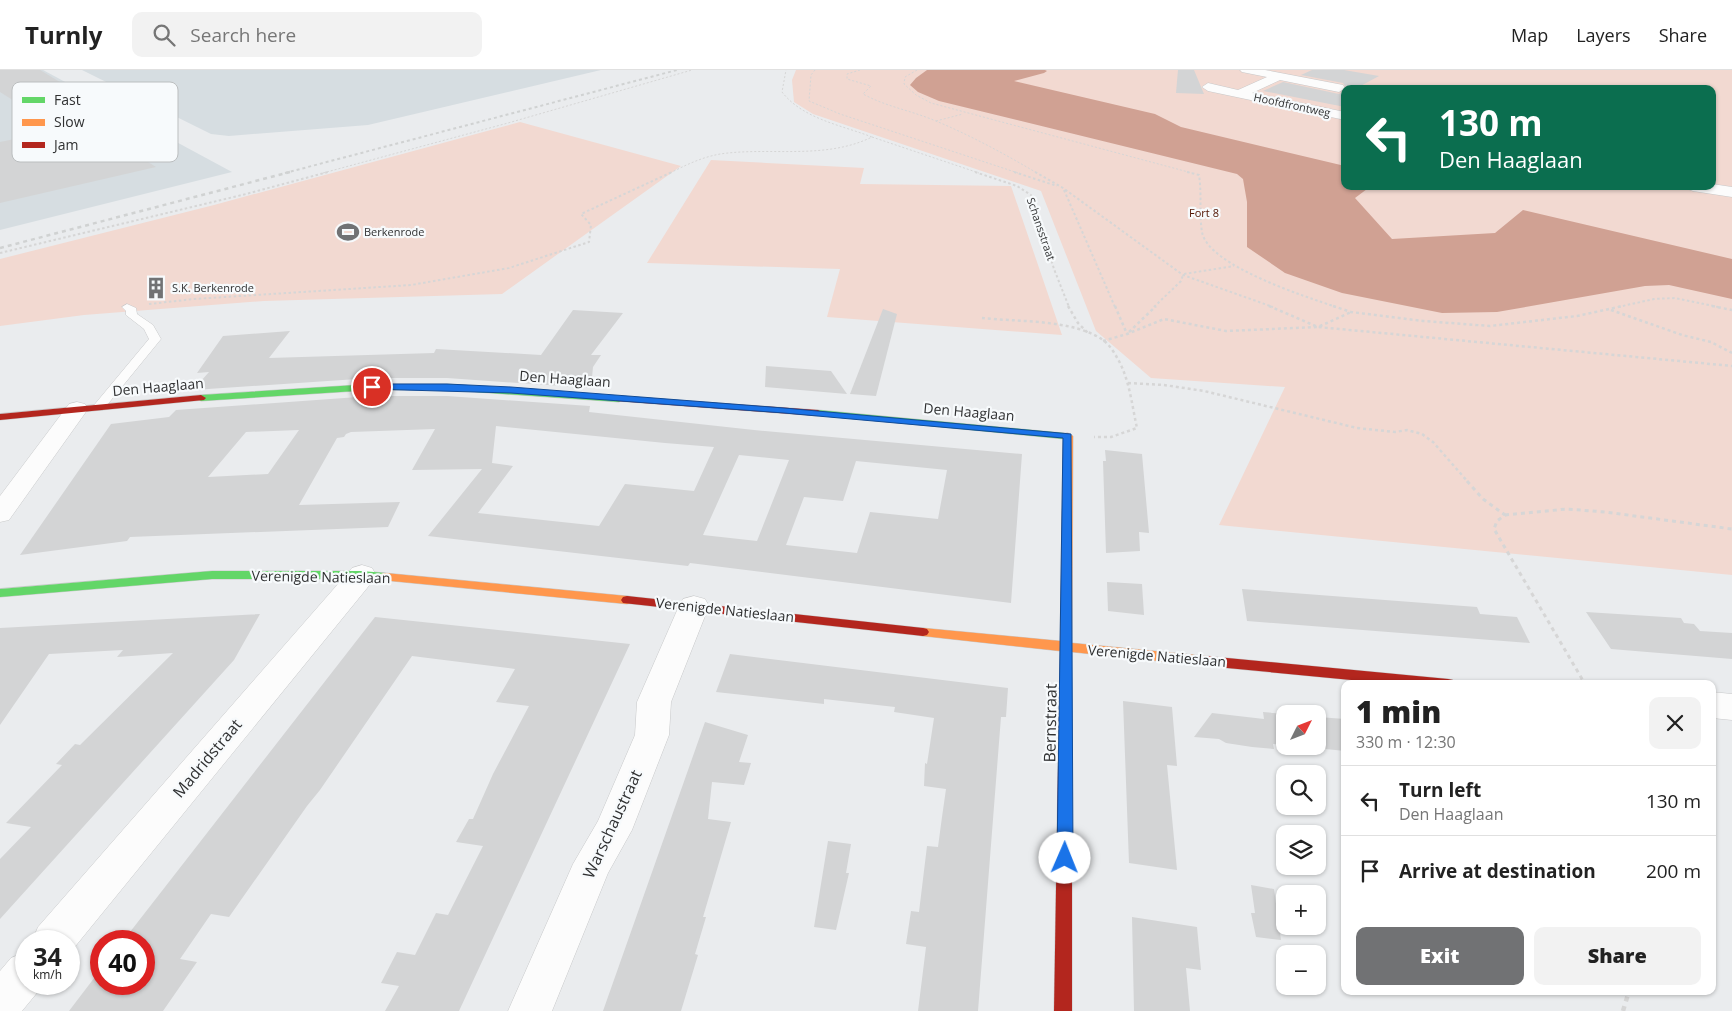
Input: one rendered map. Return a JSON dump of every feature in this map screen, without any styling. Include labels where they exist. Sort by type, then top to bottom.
[{"type":"street","name":"Hoofdfrontweg","points":[[1246,70],[1339,88]]},
{"type":"street","name":"Hoofdfrontweg","points":[[1239,94],[1280,76]]},
{"type":"street","name":"Hoofdfrontweg","points":[[1208,87],[1341,115]]},
{"type":"street","points":[[1716,190],[1732,192]]},
{"type":"street","name":"Den Haaglaan","points":[[0,417],[226,396],[372,387],[447,387],[784,410],[1068,436]]},
{"type":"street","points":[[0,514],[88,408]]},
{"type":"street","name":"Bernstraat","points":[[1063,1011],[1068,436]]},
{"type":"street","name":"Verenigde Natieslaan","points":[[0,593],[212,575],[362,575],[694,606],[1067,648],[1406,680]]},
{"type":"street","name":"Madridstraat","points":[[62,930],[362,575]]},
{"type":"street","name":"Warschaustraat","points":[[530,1011],[592,864],[613,830],[652,735],[654,702],[694,606]]},
{"type":"street","points":[[1716,705],[1732,707]]},
{"type":"street","points":[[0,1004],[15,986]]},
{"type":"lane","points":[[88,408],[155,339],[149,327],[131,315],[130,309]]},
{"type":"path","points":[[0,253],[256,191],[692,70]]},
{"type":"path","points":[[786,70],[782,92],[789,103],[806,114],[872,137]]},
{"type":"path","points":[[815,70],[811,75],[809,101],[840,114],[1063,188],[1127,334]]},
{"type":"path","points":[[860,70],[848,74],[847,78],[871,86],[863,94],[876,101],[936,122],[990,146],[1063,188],[1183,274],[1287,312],[1318,327],[1352,312]]},
{"type":"path","points":[[917,70],[905,77],[904,84],[910,92],[928,101],[964,113],[1199,176],[1202,192],[1202,234],[1215,251],[1234,266],[1289,291],[1352,312],[1423,321],[1490,326],[1577,316],[1654,298],[1675,298],[1732,310]]},
{"type":"path","points":[[936,122],[964,113]]},
{"type":"path","points":[[130,309],[148,304],[194,298],[411,285],[510,268],[589,242],[591,225],[581,214],[702,158],[727,153],[834,150],[858,144],[872,137]]},
{"type":"path","name":"Schansstraat","points":[[872,137],[1017,186],[1032,194],[1063,295],[1080,328],[1088,333]]},
{"type":"path","points":[[1183,274],[1234,266]]},
{"type":"path","points":[[1127,334],[1181,281],[1183,274]]},
{"type":"path","points":[[1608,309],[1711,342],[1732,353]]},
{"type":"path","points":[[982,318],[1071,328],[1088,333],[1103,341],[1121,363],[1128,383],[1137,428],[1111,437],[1068,436]]},
{"type":"path","points":[[1103,341],[1127,334],[1164,319],[1226,331],[1318,327],[1732,366]]},
{"type":"path","points":[[1128,383],[1164,385],[1204,391],[1357,428],[1395,432],[1407,430],[1422,434],[1433,442],[1483,499],[1505,515]]},
{"type":"path","points":[[1583,680],[1494,529],[1497,521],[1505,515],[1567,509],[1605,512],[1732,529]]},
{"type":"path","points":[[1623,1011],[1628,995]]},
{"type":"shaded area","points":[[0,70],[43,70],[65,82],[12,82],[12,162],[178,162],[178,143],[232,172],[0,230]]},
{"type":"shaded area","points":[[82,70],[601,70],[368,125],[229,136],[211,134],[178,118],[178,82],[106,82]]},
{"type":"shaded area","points":[[927,70],[1045,70],[1047,71],[1044,73],[1014,81],[1155,114],[1181,127],[1341,165],[1341,190],[1366,190],[1355,198],[1392,239],[1495,233],[1523,210],[1732,259],[1732,299],[1669,285],[1645,286],[1497,312],[1442,313],[1342,293],[1285,273],[1247,247],[1247,202],[1243,179],[1237,174],[939,101],[918,92],[910,85]]},
{"type":"green space","name":"Fort 8","points":[[796,70],[1732,70],[1732,575],[1219,525],[1285,387],[1151,378],[1096,331],[1041,191],[813,114],[794,102],[792,80]]},
{"type":"green space","name":"Berkenrode","points":[[520,122],[681,166],[502,294],[264,301],[84,315],[0,326],[0,259],[214,205]]},
{"type":"green space","points":[[711,160],[864,168],[860,184],[1011,186],[1062,335],[827,317],[840,269],[647,263]]},
{"type":"building","points":[[0,70],[40,70],[60,82],[12,82],[12,100],[0,92]]},
{"type":"building","points":[[1178,70],[1194,70],[1204,94],[1176,93]]},
{"type":"building","points":[[1312,70],[1344,70],[1379,76],[1362,85],[1344,85],[1343,83],[1301,75]]},
{"type":"building","points":[[1283,82],[1339,94],[1341,93],[1341,106],[1263,91]]},
{"type":"building","points":[[12,140],[12,162],[148,162],[156,167],[0,203],[0,142]]},
{"type":"building","points":[[883,309],[897,314],[876,396],[850,394]]},
{"type":"building","points":[[573,310],[623,313],[591,355],[601,355],[593,367],[591,388],[447,378],[372,378],[193,390],[209,372],[197,373],[223,336],[290,331],[269,358],[434,353],[436,349],[541,355]]},
{"type":"building","points":[[766,366],[831,371],[847,394],[765,387]]},
{"type":"building","points":[[372,396],[447,396],[590,406],[589,412],[754,430],[1022,454],[1011,603],[690,563],[688,566],[428,536],[482,469],[412,470],[435,429],[351,432],[344,437],[337,438],[299,505],[400,502],[388,527],[130,537],[127,541],[20,555],[111,424],[169,417],[176,410]],"holes":[[[496,426],[714,447],[694,491],[625,484],[599,526],[478,513],[513,466],[492,463]],[[299,430],[268,474],[208,477],[246,432]],[[739,455],[789,460],[757,541],[703,535]],[[856,461],[947,470],[938,519],[870,512],[857,553],[786,545],[804,497],[843,501]]]},
{"type":"building","points":[[1105,450],[1142,454],[1149,533],[1139,532],[1140,551],[1106,553],[1103,461],[1106,461]]},
{"type":"building","points":[[1107,582],[1142,584],[1144,615],[1108,611]]},
{"type":"building","points":[[1242,589],[1477,607],[1480,614],[1517,617],[1530,643],[1247,621]]},
{"type":"building","points":[[1586,612],[1681,618],[1684,623],[1694,624],[1700,631],[1732,633],[1732,659],[1611,649]]},
{"type":"building","points":[[260,614],[234,660],[0,919],[0,859],[31,827],[6,823],[62,765],[56,764],[75,744],[80,745],[173,653],[117,657],[123,650],[49,654],[0,725],[0,628]]},
{"type":"building","points":[[375,617],[630,644],[459,1011],[385,1011],[399,986],[381,983],[397,952],[415,955],[436,913],[448,915],[483,846],[456,842],[469,819],[473,819],[493,774],[529,706],[496,702],[515,669],[412,656],[320,790],[229,917],[211,914],[180,959],[197,962],[163,1011],[69,1011],[90,983],[90,995],[155,995],[155,930],[132,930]]},
{"type":"building","points":[[730,654],[1008,688],[1006,717],[1001,717],[978,1011],[918,1011],[926,947],[906,944],[911,911],[919,912],[927,846],[938,847],[946,789],[924,786],[925,763],[927,764],[934,718],[894,712],[895,707],[824,699],[824,704],[716,692]]},
{"type":"building","points":[[1123,701],[1172,707],[1177,766],[1167,765],[1177,870],[1129,863]]},
{"type":"building","points":[[1263,712],[1276,713],[1276,744],[1273,744],[1274,749],[1226,743],[1219,739],[1194,737],[1212,713],[1264,719]]},
{"type":"building","points":[[1326,718],[1341,719],[1341,751],[1326,749]]},
{"type":"building","points":[[705,722],[748,735],[739,762],[751,763],[744,785],[712,782],[708,819],[731,822],[703,917],[706,917],[695,954],[698,955],[681,1011],[603,1011]]},
{"type":"building","points":[[828,841],[851,844],[846,873],[849,873],[836,930],[814,927]]},
{"type":"building","points":[[1251,885],[1274,889],[1276,935],[1280,935],[1281,940],[1256,937],[1251,913],[1255,913]]},
{"type":"building","points":[[1132,917],[1197,927],[1201,970],[1186,968],[1190,1011],[1134,1011]]},
{"type":"railway","points":[[285,173],[677,70]]},
{"type":"railway","points":[[0,248],[290,172]]},
{"type":"traffic: fast","points":[[201,398],[372,387],[447,387],[619,399]]},
{"type":"traffic: fast","points":[[818,413],[1064,436]]},
{"type":"traffic: fast","points":[[0,593],[212,575],[362,575],[385,577]]},
{"type":"traffic: slow","points":[[1064,436],[1068,436],[1065,767]]},
{"type":"traffic: slow","points":[[385,577],[627,600]]},
{"type":"traffic: slow","points":[[923,632],[1206,661]]},
{"type":"traffic: jam","points":[[0,417],[201,398]]},
{"type":"traffic: jam","points":[[619,399],[818,413]]},
{"type":"traffic: jam","points":[[627,600],[923,632]]},
{"type":"traffic: jam","points":[[1206,661],[1406,680]]},
{"type":"traffic: jam","points":[[1063,1011],[1065,767]]},
{"type":"place","name":"Berkenrode","points":[[348,232]]},
{"type":"place","name":"S.K. Berkenrode","points":[[156,288]]},
{"type":"route","points":[[372,387],[447,387],[511,390],[784,410],[1068,436],[1065,858]]}]
